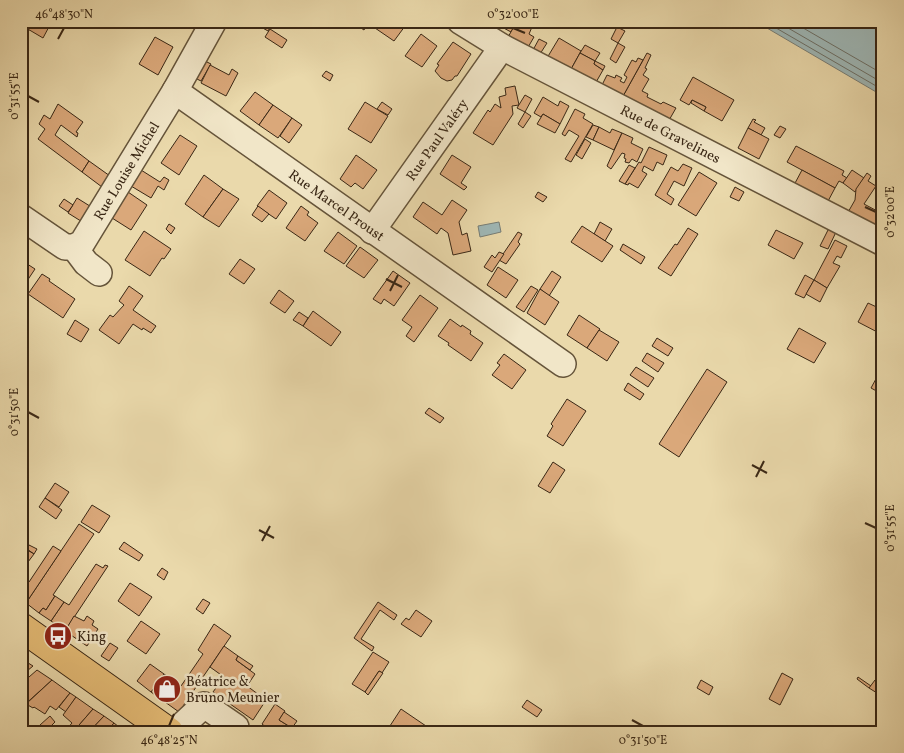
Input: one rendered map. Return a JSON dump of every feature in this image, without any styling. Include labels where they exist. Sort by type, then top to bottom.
[{"type":"main road","points":[[21,627],[163,730]]},
{"type":"street","points":[[175,91],[214,21]]},
{"type":"street","name":"Rue de Gravelines","points":[[460,21],[502,47],[883,243]]},
{"type":"street","name":"Rue Paul Valéry","points":[[372,231],[502,47]]},
{"type":"street","name":"Rue Marcel Proust","points":[[175,91],[563,364]]},
{"type":"street","name":"Rue Louise Michel","points":[[74,247],[86,238],[175,91]]},
{"type":"street","points":[[21,217],[61,244],[74,247],[86,264],[99,273]]},
{"type":"street","points":[[163,730],[204,704],[236,727],[234,732]]},
{"type":"water","points":[[755,21],[883,21],[883,96]]},
{"type":"water","points":[[499,222],[501,232],[480,237],[478,226]]},
{"type":"building","points":[[21,21],[48,21],[51,23],[43,38],[21,25]]},
{"type":"building","points":[[357,21],[368,23],[364,30],[355,24]]},
{"type":"building","points":[[379,21],[408,22],[394,41],[375,28]]},
{"type":"building","points":[[491,21],[517,21],[511,32],[500,26],[499,29],[489,24]]},
{"type":"building","points":[[517,21],[524,21],[532,27],[529,34],[534,37],[527,49],[507,39]]},
{"type":"building","points":[[264,22],[271,26],[268,31],[261,27]]},
{"type":"building","points":[[21,25],[29,30],[27,34],[21,31]]},
{"type":"building","points":[[617,27],[625,31],[618,43],[611,39]]},
{"type":"building","points":[[270,29],[287,40],[282,48],[265,37]]},
{"type":"building","points":[[21,31],[27,34],[25,37],[28,38],[21,50]]},
{"type":"building","points":[[421,34],[437,46],[422,67],[405,56]]},
{"type":"building","points":[[155,37],[173,47],[158,75],[139,64]]},
{"type":"building","points":[[559,38],[581,51],[570,71],[547,58]]},
{"type":"building","points":[[539,39],[547,43],[540,54],[533,50]]},
{"type":"building","points":[[453,42],[471,54],[457,76],[447,81],[441,78],[435,71],[439,65],[437,64]]},
{"type":"building","points":[[618,43],[625,47],[616,63],[610,59]]},
{"type":"building","points":[[585,45],[600,53],[595,61],[580,53]]},
{"type":"building","points":[[580,53],[595,61],[594,64],[603,70],[595,84],[570,71]]},
{"type":"building","points":[[647,53],[651,55],[643,75],[649,79],[642,91],[648,94],[647,97],[661,104],[663,102],[676,108],[668,122],[622,98]]},
{"type":"building","points":[[21,54],[24,56],[27,68],[22,77],[28,81],[22,91],[21,91]]},
{"type":"building","points":[[638,58],[643,60],[622,98],[601,87],[607,75],[615,78],[616,75],[622,78],[620,81],[624,83],[627,77],[624,75],[632,60],[636,62]]},
{"type":"building","points":[[201,59],[211,64],[201,81],[191,76]]},
{"type":"building","points":[[595,61],[605,66],[603,70],[594,64]]},
{"type":"building","points":[[210,65],[229,75],[232,69],[238,73],[226,96],[201,83]]},
{"type":"building","points":[[326,71],[333,75],[330,81],[322,76]]},
{"type":"building","points":[[693,77],[734,100],[722,121],[704,111],[706,107],[692,100],[689,105],[680,100]]},
{"type":"building","points":[[515,86],[519,105],[512,106],[513,114],[493,145],[473,133],[488,110],[490,112],[495,104],[501,108],[499,97],[506,95],[505,88]]},
{"type":"building","points":[[255,92],[273,105],[259,125],[240,111]]},
{"type":"building","points":[[525,95],[532,99],[525,112],[517,108]]},
{"type":"building","points":[[543,97],[558,106],[560,101],[569,106],[560,124],[543,114],[541,117],[534,113]]},
{"type":"building","points":[[692,100],[706,107],[704,111],[691,103]]},
{"type":"building","points":[[365,102],[388,116],[371,143],[348,129]]},
{"type":"building","points":[[382,102],[392,109],[388,115],[377,109]]},
{"type":"building","points":[[58,104],[83,122],[76,132],[78,133],[77,137],[61,125],[55,135],[89,161],[82,172],[38,139],[45,129],[39,124],[44,115],[50,119]]},
{"type":"building","points":[[273,105],[292,118],[278,138],[259,125]]},
{"type":"building","points":[[575,109],[585,114],[583,118],[593,124],[571,162],[565,159],[579,136],[569,130],[565,136],[562,134]]},
{"type":"building","points":[[525,112],[531,116],[523,128],[518,124]]},
{"type":"building","points":[[543,114],[560,124],[555,133],[537,124]]},
{"type":"building","points":[[292,118],[302,125],[289,143],[280,136]]},
{"type":"building","points":[[753,119],[756,120],[754,122],[765,128],[761,135],[748,128]]},
{"type":"building","points":[[593,125],[599,127],[593,140],[586,137]]},
{"type":"building","points":[[780,126],[786,129],[780,138],[774,135]]},
{"type":"building","points":[[599,127],[610,133],[612,129],[622,133],[614,150],[593,140]]},
{"type":"building","points":[[748,128],[769,139],[759,159],[738,148]]},
{"type":"building","points":[[622,133],[633,138],[631,143],[643,149],[637,162],[632,159],[629,163],[625,162],[625,154],[622,153],[611,169],[607,166]]},
{"type":"building","points":[[180,135],[197,146],[179,175],[161,163]]},
{"type":"building","points":[[585,139],[591,143],[582,159],[576,155]]},
{"type":"building","points":[[796,146],[844,171],[842,175],[847,178],[843,183],[839,181],[835,188],[787,162]]},
{"type":"building","points":[[649,147],[667,155],[663,165],[657,162],[653,171],[644,166],[642,171],[647,174],[638,188],[629,183],[628,185],[625,184],[639,162],[641,163]]},
{"type":"building","points":[[356,155],[377,170],[363,189],[355,183],[351,187],[340,179]]},
{"type":"building","points":[[452,155],[471,167],[461,183],[467,187],[464,190],[440,174]]},
{"type":"building","points":[[89,161],[110,176],[102,187],[82,172]]},
{"type":"building","points":[[683,164],[692,168],[684,186],[674,181],[667,194],[674,199],[671,205],[655,195],[671,167],[678,171]]},
{"type":"building","points":[[629,165],[635,168],[625,184],[619,181]]},
{"type":"building","points":[[141,170],[160,182],[164,177],[169,180],[164,190],[158,186],[151,198],[131,186]]},
{"type":"building","points":[[802,170],[835,188],[827,203],[794,185]]},
{"type":"building","points":[[852,170],[864,178],[855,192],[843,183]]},
{"type":"building","points":[[699,172],[717,183],[696,216],[678,205]]},
{"type":"building","points":[[867,173],[871,176],[868,181],[876,186],[864,204],[881,213],[873,228],[847,214],[855,200],[856,189]]},
{"type":"building","points":[[204,175],[223,189],[203,217],[185,204]]},
{"type":"building","points":[[735,187],[744,192],[739,201],[730,197]]},
{"type":"building","points":[[223,189],[239,199],[219,227],[203,217]]},
{"type":"building","points":[[269,190],[287,203],[276,219],[257,206]]},
{"type":"building","points":[[128,192],[147,205],[131,230],[112,218]]},
{"type":"building","points":[[538,192],[547,197],[543,202],[535,197]]},
{"type":"building","points":[[77,198],[93,208],[84,223],[68,213]]},
{"type":"building","points":[[64,199],[73,205],[68,212],[59,206]]},
{"type":"building","points":[[452,200],[467,210],[459,222],[462,235],[467,233],[471,251],[453,255],[448,233],[441,228],[437,234],[413,217],[423,202],[442,215]]},
{"type":"building","points":[[258,206],[269,214],[262,222],[252,215]]},
{"type":"building","points":[[301,206],[309,212],[307,215],[318,223],[305,241],[286,228]]},
{"type":"building","points":[[600,222],[612,229],[605,241],[594,234]]},
{"type":"building","points":[[169,224],[175,228],[171,234],[166,229]]},
{"type":"building","points":[[582,226],[613,246],[602,262],[571,242]]},
{"type":"building","points":[[688,228],[698,234],[671,276],[658,268]]},
{"type":"building","points":[[829,228],[836,232],[828,249],[820,246]]},
{"type":"building","points":[[776,230],[803,243],[794,259],[768,245]]},
{"type":"building","points":[[144,231],[171,249],[164,259],[162,258],[150,276],[125,260]]},
{"type":"building","points":[[338,232],[357,246],[344,264],[324,251]]},
{"type":"building","points":[[518,232],[522,234],[518,242],[520,244],[506,264],[499,260]]},
{"type":"building","points":[[835,240],[847,246],[841,258],[837,256],[833,263],[840,266],[827,288],[814,280]]},
{"type":"building","points":[[623,244],[645,257],[641,264],[620,250]]},
{"type":"building","points":[[360,247],[378,260],[364,278],[346,266]]},
{"type":"building","points":[[499,252],[504,254],[492,272],[484,267],[492,255],[495,258]]},
{"type":"building","points":[[240,259],[255,269],[244,284],[229,274]]},
{"type":"building","points":[[21,260],[35,269],[23,287],[21,286]]},
{"type":"building","points":[[498,267],[518,280],[506,298],[487,285]]},
{"type":"building","points":[[393,271],[410,283],[394,306],[384,299],[381,304],[373,299]]},
{"type":"building","points":[[552,271],[561,277],[549,296],[540,289]]},
{"type":"building","points":[[42,274],[75,299],[63,318],[28,294]]},
{"type":"building","points":[[805,275],[814,280],[804,298],[795,294]]},
{"type":"building","points":[[814,280],[827,288],[820,302],[806,294]]},
{"type":"building","points":[[129,286],[143,296],[133,310],[156,326],[151,333],[133,324],[119,344],[99,330],[110,315],[113,317],[124,305],[119,301]]},
{"type":"building","points":[[531,286],[538,290],[524,312],[516,307]]},
{"type":"building","points":[[540,289],[559,302],[545,325],[527,313]]},
{"type":"building","points":[[279,290],[294,301],[285,313],[270,303]]},
{"type":"building","points":[[420,295],[438,308],[414,342],[406,336],[412,327],[402,320]]},
{"type":"building","points":[[868,303],[883,310],[883,335],[858,322]]},
{"type":"building","points":[[313,311],[341,332],[331,346],[303,326]]},
{"type":"building","points":[[299,312],[308,318],[303,326],[293,320]]},
{"type":"building","points":[[579,315],[600,329],[587,348],[567,335]]},
{"type":"building","points":[[450,319],[471,331],[470,334],[483,343],[471,361],[438,336]]},
{"type":"building","points":[[75,320],[89,329],[81,342],[67,334]]},
{"type":"building","points":[[799,328],[826,343],[814,363],[787,349]]},
{"type":"building","points":[[599,330],[619,342],[607,361],[587,348]]},
{"type":"building","points":[[657,338],[673,348],[668,356],[652,346]]},
{"type":"building","points":[[647,353],[664,363],[658,372],[642,361]]},
{"type":"building","points":[[504,354],[526,370],[512,389],[492,375],[500,365],[497,363]]},
{"type":"building","points":[[883,366],[883,392],[882,394],[871,388]]},
{"type":"building","points":[[636,367],[654,378],[648,387],[630,375]]},
{"type":"building","points":[[707,369],[727,382],[679,457],[659,444]]},
{"type":"building","points":[[628,383],[644,394],[640,400],[624,390]]},
{"type":"building","points":[[567,399],[586,411],[563,446],[547,436],[553,426],[551,424]]},
{"type":"building","points":[[429,408],[444,418],[440,423],[425,413]]},
{"type":"building","points":[[553,462],[565,470],[550,493],[538,486]]},
{"type":"building","points":[[55,483],[69,492],[59,507],[45,498]]},
{"type":"building","points":[[45,498],[62,510],[56,519],[39,507]]},
{"type":"building","points":[[92,505],[110,516],[99,533],[81,522]]},
{"type":"building","points":[[79,524],[94,534],[53,595],[55,596],[46,610],[43,608],[39,613],[26,603]]},
{"type":"building","points":[[124,542],[143,555],[139,561],[119,549]]},
{"type":"building","points":[[29,545],[37,549],[34,554],[27,549]]},
{"type":"building","points":[[53,546],[61,551],[26,603],[21,600],[21,577],[29,582]]},
{"type":"building","points":[[29,551],[34,554],[25,566],[21,564]]},
{"type":"building","points":[[96,564],[103,568],[105,565],[108,566],[65,631],[51,621],[64,602],[69,605]]},
{"type":"building","points":[[162,568],[168,572],[164,580],[157,575]]},
{"type":"building","points":[[130,583],[152,597],[139,616],[118,601]]},
{"type":"building","points":[[55,596],[64,602],[51,621],[39,613],[43,608],[46,610]]},
{"type":"building","points":[[203,599],[210,603],[203,614],[196,609]]},
{"type":"building","points":[[378,602],[397,615],[394,620],[380,610],[361,639],[374,647],[372,651],[354,638]]},
{"type":"building","points":[[416,610],[432,621],[421,637],[401,624],[406,618],[409,620]]},
{"type":"building","points":[[74,616],[84,621],[87,616],[94,621],[92,625],[98,629],[87,646],[65,631]]},
{"type":"building","points":[[141,621],[160,634],[146,654],[127,641]]},
{"type":"building","points":[[214,624],[231,636],[179,712],[151,692],[164,674],[181,686],[203,654],[198,650]]},
{"type":"building","points":[[110,643],[118,648],[109,661],[101,656]]},
{"type":"building","points":[[224,646],[238,656],[236,660],[255,674],[247,686],[266,700],[253,720],[213,692],[224,677],[210,667]]},
{"type":"building","points":[[373,652],[389,662],[382,673],[379,671],[365,692],[352,684]]},
{"type":"building","points":[[238,656],[253,666],[250,670],[236,660]]},
{"type":"building","points":[[25,661],[33,666],[21,676],[21,664]]},
{"type":"building","points":[[150,664],[164,674],[151,692],[137,681]]},
{"type":"building","points":[[37,670],[52,680],[21,708],[21,699],[25,696],[21,692],[21,684]]},
{"type":"building","points":[[379,671],[383,673],[368,695],[365,692]]},
{"type":"building","points":[[782,673],[793,679],[780,705],[769,699]]},
{"type":"building","points":[[858,677],[871,686],[869,688],[857,679]]},
{"type":"building","points":[[52,680],[70,693],[56,710],[50,706],[45,714],[26,704]]},
{"type":"building","points":[[701,680],[713,687],[709,695],[697,688]]},
{"type":"building","points":[[875,680],[882,685],[877,693],[869,688]]},
{"type":"building","points":[[70,693],[76,697],[66,712],[59,707]]},
{"type":"building","points":[[76,697],[93,709],[73,732],[64,732],[72,723],[63,715]]},
{"type":"building","points":[[527,700],[542,710],[537,717],[522,707]]},
{"type":"building","points":[[275,704],[285,711],[279,720],[292,728],[290,732],[272,732],[262,724]]},
{"type":"building","points":[[93,709],[104,716],[89,732],[83,728],[79,732],[73,732]]},
{"type":"building","points":[[401,709],[426,726],[422,732],[386,732]]},
{"type":"building","points":[[284,712],[297,721],[292,728],[279,720]]},
{"type":"building","points":[[50,716],[55,722],[46,731],[40,725]]},
{"type":"building","points":[[104,716],[114,723],[106,732],[89,732]]},
{"type":"building","points":[[114,723],[119,727],[125,731],[106,732]]},
{"type":"place","name":"King","points":[[58,636]]},
{"type":"place","name":"Béatrice & Bruno Meunier","points":[[167,689]]}]
